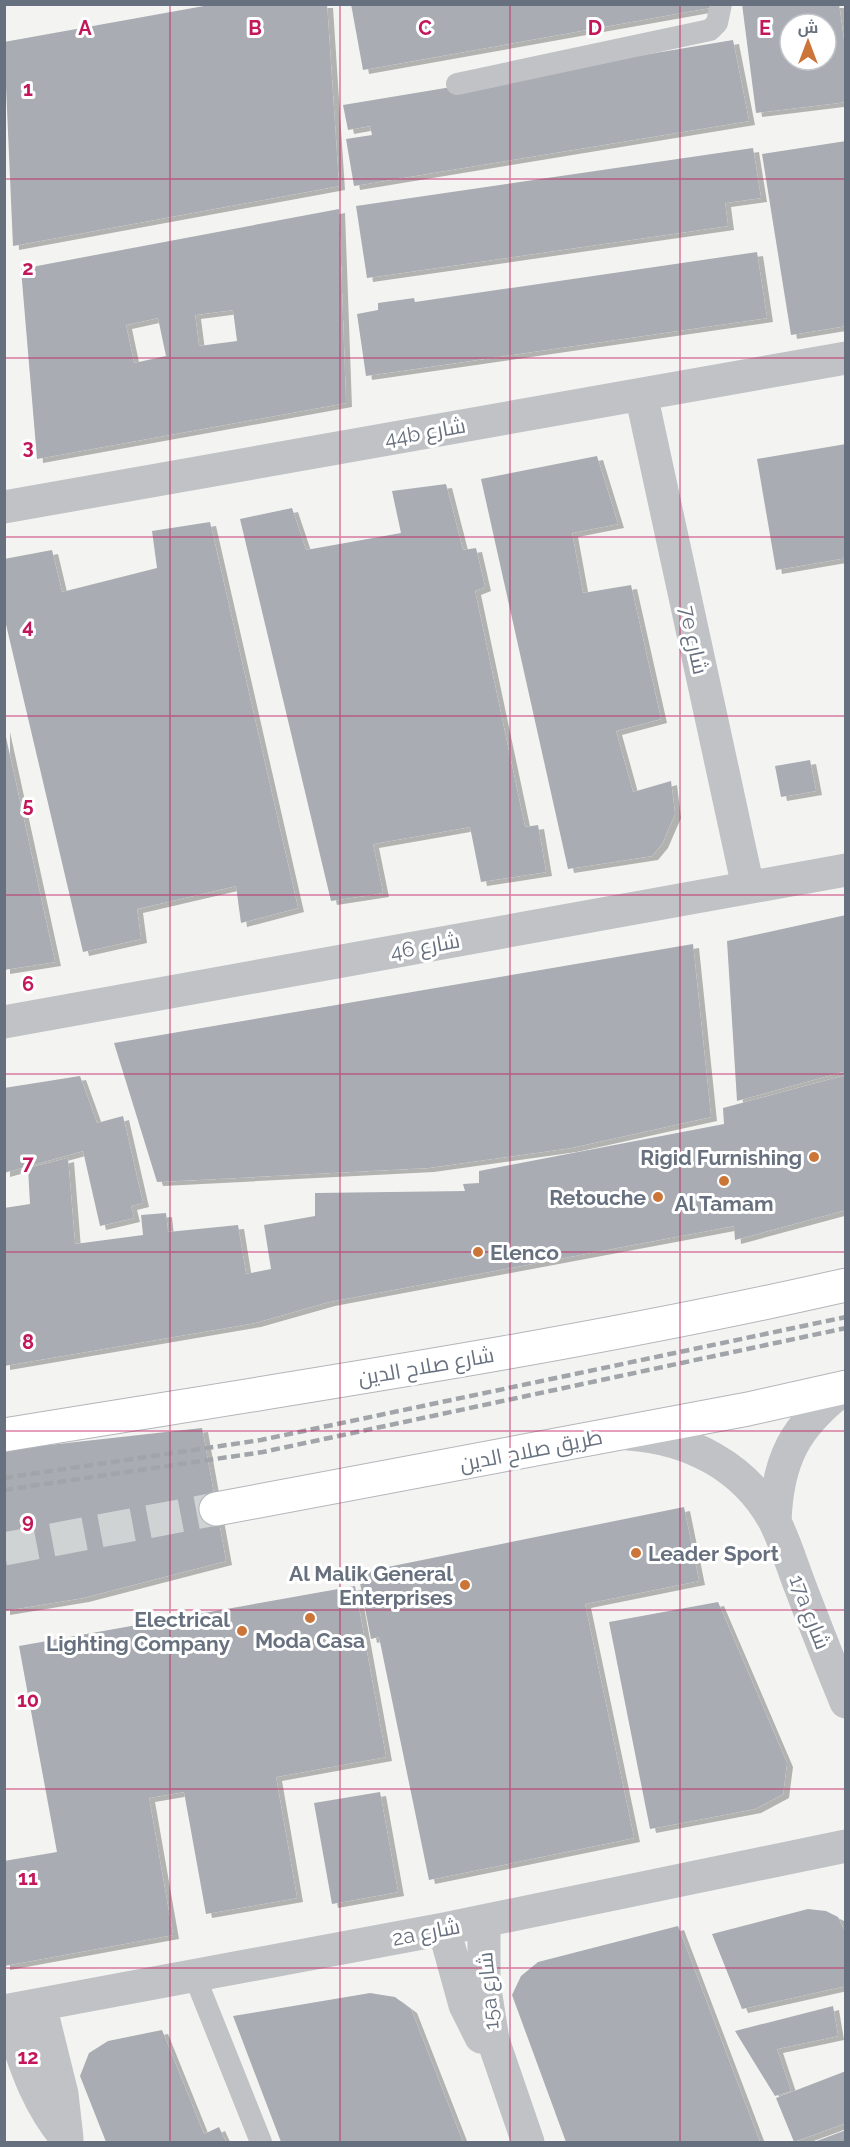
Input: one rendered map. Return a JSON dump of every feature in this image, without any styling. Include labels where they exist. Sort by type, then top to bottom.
[{"type":"main road","name":"شارع صلاح الدين","points":[[4,1435],[422,1368],[610,1334],[846,1285]]},
{"type":"main road","name":"طريق صلاح الدين","points":[[216,1509],[619,1434],[846,1388]]},
{"type":"street","name":"44b شارع","points":[[4,507],[846,358]]},
{"type":"street","name":"7e شارع","points":[[641,394],[748,887]]},
{"type":"street","name":"شارع 46","points":[[4,1022],[846,870]]},
{"type":"street","name":"17a شارع","points":[[775,1522],[776,1490],[784,1460],[799,1431],[820,1406],[846,1388]]},
{"type":"street","name":"17a شارع","points":[[619,1434],[657,1436],[684,1444],[726,1466],[754,1491],[775,1522],[846,1702]]},
{"type":"street","name":"2a شارع","points":[[6,2011],[444,1929],[846,1846]]},
{"type":"street","name":"15a شارع","points":[[484,1921],[484,1983],[498,2061],[528,2142]]},
{"type":"street","name":"15a شارع","points":[[444,1929],[465,2005],[474,2026],[498,2061]]},
{"type":"street","points":[[40,2005],[62,2094],[67,2141]]},
{"type":"street","points":[[6,2011],[34,2090],[47,2115],[67,2141]]},
{"type":"lane","points":[[458,84],[710,30],[717,23],[721,4]]},
{"type":"lane","points":[[195,1977],[261,2142]]},
{"type":"building","points":[[215,4],[327,4],[339,186],[13,246],[4,42]]},
{"type":"building","points":[[351,4],[714,4],[715,7],[363,70]]},
{"type":"building","points":[[742,4],[839,4],[846,55],[846,102],[756,113]]},
{"type":"building","points":[[733,40],[749,121],[354,186],[346,139],[372,135],[370,126],[348,130],[343,105]]},
{"type":"building","points":[[846,141],[846,326],[791,335],[762,154]]},
{"type":"building","points":[[753,148],[761,198],[725,203],[728,226],[367,278],[356,206]]},
{"type":"building","points":[[339,209],[346,403],[37,459],[21,269]],"holes":[[[233,310],[237,341],[199,346],[195,315]],[[158,318],[166,356],[134,363],[126,325]]]},
{"type":"building","points":[[757,252],[767,318],[366,376],[357,314],[378,310],[378,303],[414,298],[415,302]]},
{"type":"building","points":[[846,444],[846,558],[776,570],[757,459]]},
{"type":"building","points":[[597,456],[618,524],[572,533],[583,593],[631,585],[661,719],[616,731],[633,792],[671,781],[675,814],[662,844],[652,856],[568,869],[481,479]]},
{"type":"building","points":[[446,484],[463,550],[476,548],[485,587],[475,591],[525,827],[538,825],[546,872],[481,882],[470,827],[373,844],[383,893],[331,901],[240,519],[292,508],[306,550],[401,533],[392,491]]},
{"type":"building","points":[[210,522],[298,908],[241,923],[236,886],[137,909],[141,939],[83,952],[4,616],[4,559],[52,550],[62,592],[157,568],[152,531]]},
{"type":"building","points":[[4,728],[55,962],[4,970]]},
{"type":"building","points":[[810,760],[816,791],[781,797],[775,766]]},
{"type":"building","points":[[846,915],[846,1071],[737,1101],[727,941]]},
{"type":"building","points":[[693,944],[711,1117],[571,1148],[428,1168],[157,1182],[114,1043]]},
{"type":"building","points":[[846,1075],[846,1210],[735,1240],[734,1226],[329,1302],[255,1323],[4,1366],[4,1208],[30,1204],[28,1168],[68,1158],[75,1244],[143,1235],[141,1215],[166,1213],[168,1232],[238,1225],[246,1274],[271,1269],[264,1225],[315,1216],[315,1193],[465,1191],[463,1184],[479,1183],[479,1171],[724,1124],[723,1108]]},
{"type":"building","points":[[80,1076],[97,1123],[123,1116],[143,1203],[131,1206],[134,1218],[100,1226],[83,1151],[4,1173],[4,1088]]},
{"type":"building","points":[[202,1428],[226,1561],[83,1598],[4,1611],[4,1450]]},
{"type":"building","points":[[684,1507],[699,1581],[585,1604],[634,1838],[429,1880],[379,1637],[371,1639],[358,1573]]},
{"type":"building","points":[[355,1586],[386,1757],[276,1777],[297,1898],[206,1914],[184,1792],[149,1798],[173,1935],[4,1966],[4,1861],[57,1852],[19,1646]]},
{"type":"building","points":[[718,1602],[787,1763],[783,1794],[755,1809],[650,1829],[609,1622]]},
{"type":"building","points":[[380,1792],[398,1892],[332,1904],[314,1803]]},
{"type":"building","points":[[808,1909],[826,1911],[838,1917],[846,1934],[846,1986],[742,2009],[712,1934]]},
{"type":"building","points":[[678,1926],[760,2142],[566,2142],[512,1995],[521,1976],[538,1962]]},
{"type":"building","points":[[370,1993],[395,1997],[411,2009],[463,2142],[281,2142],[233,2016]]},
{"type":"building","points":[[833,2006],[838,2036],[777,2049],[791,2091],[775,2096],[735,2031]]},
{"type":"building","points":[[162,2030],[204,2134],[219,2127],[226,2142],[106,2142],[80,2076],[89,2053],[108,2041]]},
{"type":"building","points":[[846,2071],[846,2123],[794,2142],[776,2098]]},
{"type":"building","points":[[846,2130],[846,2142],[814,2142]]},
{"type":"tunnel","points":[[4,1549],[216,1509]]},
{"type":"railway","points":[[4,1478],[261,1440],[846,1317]]},
{"type":"railway","points":[[4,1490],[263,1452],[846,1328]]},
{"type":"place","name":"Rigid Furnishing","points":[[814,1157]]},
{"type":"place","name":"Al Tamam","points":[[724,1181]]},
{"type":"place","name":"Retouche","points":[[658,1197]]},
{"type":"place","name":"Elenco","points":[[478,1252]]},
{"type":"place","name":"Leader Sport","points":[[636,1553]]},
{"type":"place","name":"Al Malik General Enterprises","points":[[465,1585]]},
{"type":"place","name":"Moda Casa","points":[[310,1618]]},
{"type":"place","name":"Electrical Lighting Company","points":[[242,1631]]}]
